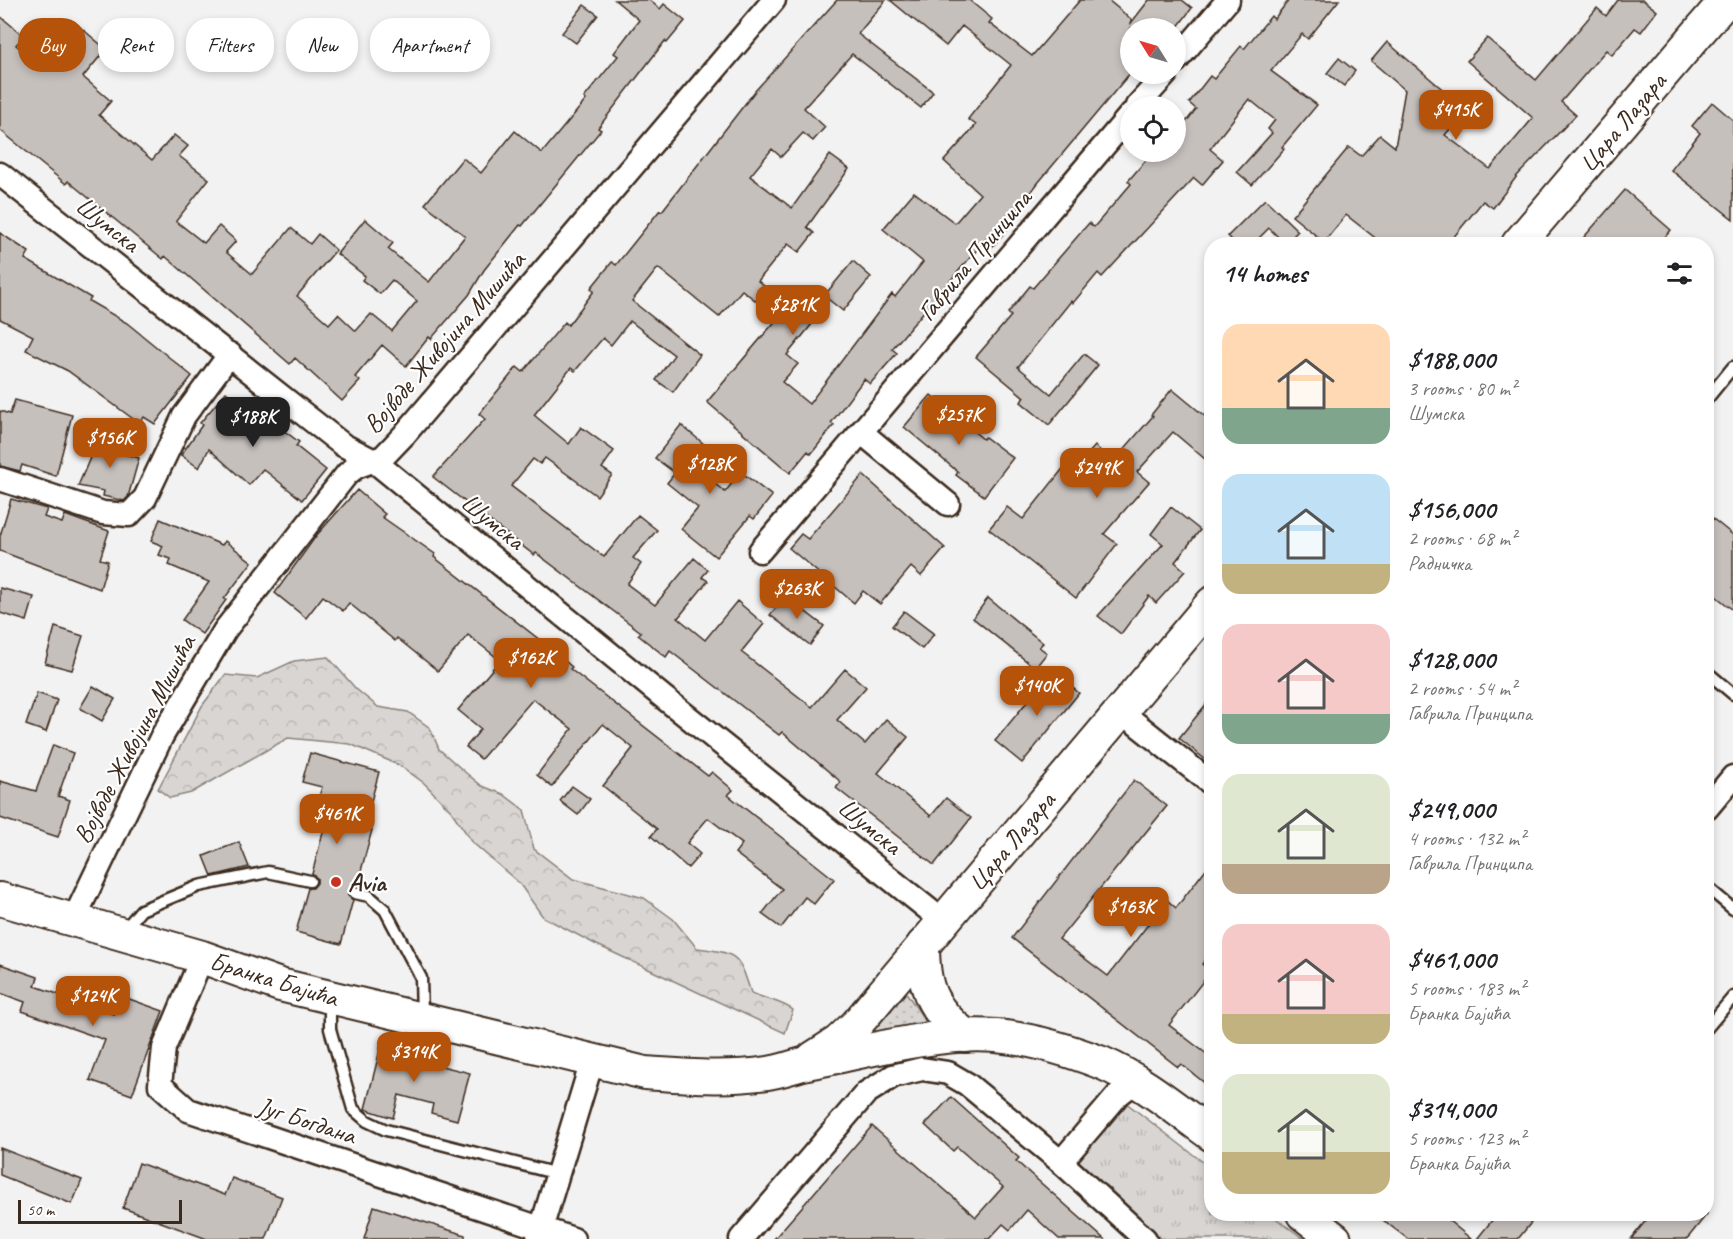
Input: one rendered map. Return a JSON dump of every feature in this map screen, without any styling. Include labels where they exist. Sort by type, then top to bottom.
[{"type":"main road","name":"Цара Лазара","points":[[1524,237],[1726,0]]},
{"type":"main road","name":"Цара Лазара","points":[[798,1065],[829,1048],[856,1025],[1204,612]]},
{"type":"main road","name":"Бранка Бајића","points":[[0,899],[202,957],[280,985],[422,1020],[593,1058],[645,1073],[694,1077],[770,1073],[798,1065]]},
{"type":"main road","points":[[923,945],[923,973],[927,993],[950,1023],[966,1036]]},
{"type":"main road","points":[[798,1065],[966,1036],[1026,1040],[1068,1051],[1104,1064],[1136,1081],[1204,1130]]},
{"type":"main road","points":[[1315,1221],[1335,1239]]},
{"type":"street","name":"Војводе Живојина Мишића","points":[[74,919],[162,735],[225,630],[347,474],[356,467],[383,457],[404,435],[774,0]]},
{"type":"street","points":[[1186,49],[1228,0]]},
{"type":"street","points":[[1146,96],[1157,84]]},
{"type":"street","name":"Гаврила Принципа","points":[[760,551],[1120,127]]},
{"type":"street","name":"Шумска","points":[[0,174],[343,445],[374,461],[663,697],[943,921]]},
{"type":"street","points":[[0,479],[103,513],[129,515],[145,498],[184,416],[230,354]]},
{"type":"street","points":[[861,432],[948,504]]},
{"type":"street","points":[[1120,711],[1204,778]]},
{"type":"street","points":[[1714,800],[1733,777]]},
{"type":"street","name":"Југ Богдана","points":[[202,957],[164,1048],[160,1084],[188,1110],[540,1233],[573,1239]]},
{"type":"street","points":[[540,1233],[593,1058]]},
{"type":"street","points":[[741,1239],[866,1094],[893,1076],[922,1069],[948,1073],[968,1084],[1061,1162],[1145,1239]]},
{"type":"street","points":[[1061,1162],[1118,1095],[1136,1081]]},
{"type":"lane","points":[[1714,390],[1733,367]]},
{"type":"lane","points":[[1714,678],[1733,694]]},
{"type":"lane","points":[[126,936],[131,922],[141,910],[199,885],[268,872],[310,881]]},
{"type":"lane","points":[[355,893],[369,896],[384,910],[421,978],[422,1020]]},
{"type":"lane","points":[[1714,893],[1733,909]]},
{"type":"lane","points":[[1714,1019],[1733,996]]},
{"type":"lane","points":[[330,997],[330,1029],[353,1109],[367,1121],[386,1130],[558,1174]]},
{"type":"green space","points":[[328,657],[356,689],[378,707],[408,712],[430,728],[439,749],[466,773],[482,786],[503,794],[524,810],[534,849],[573,879],[644,898],[673,919],[697,948],[729,954],[735,958],[743,971],[751,993],[793,1010],[785,1033],[597,945],[543,917],[519,883],[473,843],[451,811],[424,783],[399,765],[350,744],[288,738],[191,793],[170,798],[158,789],[202,706],[225,675],[257,678],[294,661]]},
{"type":"green space","points":[[901,985],[928,1025],[928,1032],[860,1034]]},
{"type":"green space","points":[[1125,1102],[1204,1163],[1204,1221],[1280,1221],[1304,1239],[1161,1239],[1075,1159]]},
{"type":"building","points":[[615,0],[649,0],[660,9],[664,4],[685,21],[667,43],[665,41],[598,128],[601,130],[522,226],[520,225],[484,270],[469,295],[431,339],[429,337],[406,366],[382,345],[355,377],[360,381],[342,401],[295,358],[290,364],[165,256],[163,259],[68,181],[66,184],[0,130],[0,16],[18,31],[16,45],[18,47],[18,72],[86,72],[86,32],[98,42],[98,59],[83,77],[111,101],[99,115],[152,160],[174,135],[188,146],[179,156],[209,179],[176,221],[204,243],[219,226],[236,241],[226,252],[252,274],[291,228],[310,244],[318,234],[336,250],[297,296],[329,324],[338,314],[356,331],[371,314],[392,331],[417,301],[392,280],[380,294],[362,280],[365,276],[337,254],[365,219],[393,243],[388,249],[429,282],[465,236],[425,204],[463,158],[481,173],[515,131],[542,153],[586,100],[584,98],[618,56],[614,53],[639,20]]},
{"type":"building","points":[[837,0],[886,0],[858,34],[933,92],[921,108],[852,54],[804,108],[825,127],[813,141],[803,133],[781,157],[772,149],[750,176],[792,208],[830,155],[849,169],[807,227],[814,233],[799,252],[788,244],[758,281],[812,324],[787,355],[798,364],[782,382],[809,404],[892,294],[895,297],[923,262],[883,229],[914,192],[955,223],[980,194],[944,161],[976,125],[968,119],[1011,65],[962,26],[946,46],[890,0],[969,0],[992,19],[989,23],[1032,56],[1080,0],[1108,0],[1130,18],[1120,18],[1121,84],[1038,183],[1011,218],[1014,221],[993,246],[986,239],[892,349],[897,353],[870,384],[864,379],[831,423],[834,425],[811,454],[808,451],[790,473],[707,402],[778,318],[742,290],[719,317],[658,268],[632,301],[700,355],[673,392],[656,380],[674,355],[630,321],[611,345],[603,338],[575,371],[571,368],[534,415],[569,444],[581,427],[614,451],[602,468],[612,475],[597,496],[545,458],[540,464],[533,459],[511,486],[604,557],[638,515],[657,530],[633,558],[641,564],[627,584],[655,605],[694,558],[708,570],[702,577],[708,581],[678,618],[705,640],[737,601],[764,624],[741,652],[812,707],[845,669],[866,687],[837,720],[865,744],[886,719],[908,737],[878,773],[931,816],[946,798],[971,818],[934,865],[836,788],[841,782],[782,732],[779,735],[670,651],[666,657],[638,635],[641,632],[536,553],[534,555],[433,477],[485,419],[479,414],[517,367],[523,372],[565,322],[568,325],[594,291],[591,288],[612,262],[616,265],[660,210],[662,211],[755,91]]},
{"type":"building","points":[[1149,0],[1182,0],[1192,8],[1184,18],[1135,18]]},
{"type":"building","points":[[1289,0],[1339,0],[1308,39],[1302,34],[1271,71],[1317,105],[1282,147],[1284,149],[1252,185],[1237,172],[1272,133],[1268,129],[1275,120],[1249,99],[1210,149],[1223,160],[1202,185],[1194,178],[1102,277],[1098,273],[1073,303],[1071,301],[1018,367],[1051,394],[1084,354],[1098,365],[1049,425],[1021,402],[1024,397],[976,357],[1011,316],[1008,313],[1030,286],[1033,288],[1089,223],[1094,227],[1131,184],[1128,181],[1144,162],[1186,162],[1186,122],[1196,109],[1189,103],[1210,76],[1214,79],[1241,46],[1244,49],[1271,16],[1274,19]]},
{"type":"building","points":[[1618,0],[1643,0],[1657,11],[1641,32],[1635,28],[1612,55],[1606,50],[1561,102],[1576,115],[1517,176],[1493,208],[1483,201],[1454,237],[1374,237],[1346,215],[1328,237],[1318,237],[1292,216],[1349,147],[1361,156],[1380,135],[1395,147],[1405,90],[1371,61],[1387,42],[1467,110],[1445,135],[1490,169],[1533,118],[1467,61],[1487,38],[1536,80],[1597,8],[1606,16]]},
{"type":"building","points":[[584,5],[598,15],[576,43],[562,33]]},
{"type":"building","points":[[1339,58],[1355,71],[1344,86],[1327,73]]},
{"type":"building","points":[[1712,102],[1733,120],[1733,219],[1671,170],[1700,133],[1692,126]]},
{"type":"building","points":[[1625,190],[1671,230],[1665,237],[1584,237]]},
{"type":"building","points":[[1265,199],[1298,231],[1292,237],[1278,237],[1269,228],[1260,237],[1228,236]]},
{"type":"building","points":[[0,233],[29,252],[25,259],[91,298],[89,301],[127,323],[192,376],[155,424],[144,417],[140,424],[68,371],[26,350],[33,336],[0,319]]},
{"type":"building","points":[[853,261],[871,277],[843,311],[824,296]]},
{"type":"building","points":[[1172,389],[1204,415],[1204,458],[1173,432],[1137,472],[1149,482],[1104,534],[1117,544],[1076,598],[989,529],[1007,507],[1023,519],[1065,466],[1072,472],[1095,446],[1113,462],[1153,416],[1151,415]]},
{"type":"building","points":[[226,392],[272,429],[275,424],[299,442],[296,446],[326,470],[302,500],[263,469],[249,485],[209,449],[199,468],[181,455],[202,425],[200,423]]},
{"type":"building","points":[[931,395],[983,439],[985,437],[1013,458],[984,496],[956,475],[958,472],[904,427]]},
{"type":"building","points":[[15,400],[72,415],[56,476],[22,465],[20,471],[0,466],[0,411],[10,414]]},
{"type":"building","points":[[681,425],[704,444],[689,463],[725,492],[741,472],[772,496],[754,519],[750,516],[716,557],[681,529],[698,508],[667,483],[675,473],[655,458]]},
{"type":"building","points":[[101,432],[127,443],[121,453],[139,458],[128,497],[124,501],[103,496],[104,491],[78,486]]},
{"type":"building","points":[[863,475],[945,548],[921,576],[911,567],[880,604],[863,591],[854,603],[789,548],[801,534],[808,539]]},
{"type":"building","points":[[357,490],[385,514],[382,517],[435,554],[434,557],[545,644],[572,667],[570,669],[708,776],[712,772],[733,790],[728,795],[834,879],[814,904],[805,897],[781,928],[762,914],[782,889],[735,853],[742,844],[708,818],[687,843],[700,854],[688,868],[651,836],[657,829],[603,786],[633,748],[603,724],[552,787],[537,775],[572,729],[533,699],[481,759],[466,747],[481,729],[458,710],[500,660],[468,635],[438,671],[397,638],[395,641],[349,603],[343,611],[323,596],[306,618],[275,593],[316,536]]},
{"type":"building","points":[[11,499],[47,509],[44,517],[62,523],[65,515],[109,531],[100,559],[108,561],[100,589],[0,551],[0,536]]},
{"type":"building","points":[[1171,507],[1200,530],[1175,562],[1185,571],[1156,603],[1149,596],[1121,634],[1098,616],[1163,544],[1151,534]]},
{"type":"building","points":[[160,519],[222,545],[225,541],[252,562],[224,599],[226,600],[202,634],[182,620],[209,582],[169,565],[171,559],[159,555],[163,546],[151,541]]},
{"type":"building","points":[[1714,520],[1733,535],[1733,610],[1714,595]]},
{"type":"building","points":[[0,588],[34,597],[27,621],[0,613]]},
{"type":"building","points":[[785,596],[824,626],[810,645],[770,615]]},
{"type":"building","points":[[988,598],[1043,643],[1039,647],[1047,653],[1035,668],[973,618]]},
{"type":"building","points":[[904,611],[934,634],[922,649],[892,626]]},
{"type":"building","points":[[55,627],[83,636],[72,670],[45,663]]},
{"type":"building","points":[[1052,671],[1079,693],[1022,763],[995,741]]},
{"type":"building","points":[[93,686],[115,699],[102,721],[80,708]]},
{"type":"building","points":[[37,693],[57,700],[46,732],[26,725]]},
{"type":"building","points":[[1204,707],[1204,758],[1179,738]]},
{"type":"building","points":[[53,745],[73,753],[58,796],[70,800],[58,837],[0,818],[0,781],[36,791]]},
{"type":"building","points":[[310,753],[379,772],[364,827],[372,830],[357,886],[348,891],[348,896],[353,900],[341,944],[296,932],[308,888],[313,888],[317,883],[317,878],[312,874],[330,806],[317,803],[322,787],[302,782]]},
{"type":"building","points":[[1134,780],[1167,806],[1059,939],[1108,976],[1167,900],[1176,908],[1204,871],[1204,961],[1202,964],[1204,980],[1169,1025],[1204,1052],[1204,1083],[1181,1064],[1178,1067],[1012,938]]},
{"type":"building","points":[[572,786],[590,799],[578,815],[560,801]]},
{"type":"building","points":[[239,842],[249,867],[212,876],[204,856]]},
{"type":"building","points":[[0,964],[38,977],[35,986],[114,1014],[121,996],[163,1011],[132,1095],[90,1080],[105,1040],[22,1011],[25,1002],[0,993]]},
{"type":"building","points":[[383,1038],[412,1046],[409,1058],[470,1073],[457,1120],[431,1113],[433,1104],[399,1095],[393,1118],[365,1109]]},
{"type":"building","points":[[951,1097],[1019,1158],[1016,1161],[1104,1239],[1059,1239],[1027,1210],[1010,1230],[1003,1224],[989,1239],[774,1239],[872,1126],[976,1217],[1003,1187],[957,1147],[953,1151],[925,1125]]},
{"type":"building","points":[[0,1148],[82,1180],[72,1204],[0,1175]]},
{"type":"building","points":[[139,1163],[225,1195],[232,1178],[282,1197],[266,1239],[207,1239],[123,1208]]},
{"type":"building","points":[[374,1206],[465,1235],[465,1239],[364,1239]]},
{"type":"building","points":[[1384,1221],[1449,1221],[1471,1239],[1408,1239]]},
{"type":"building","points":[[1491,1221],[1532,1221],[1518,1239],[1477,1239]]},
{"type":"building","points":[[1645,1221],[1701,1221],[1687,1239],[1631,1239]]},
{"type":"place","name":"Avia","points":[[336,882]]}]
